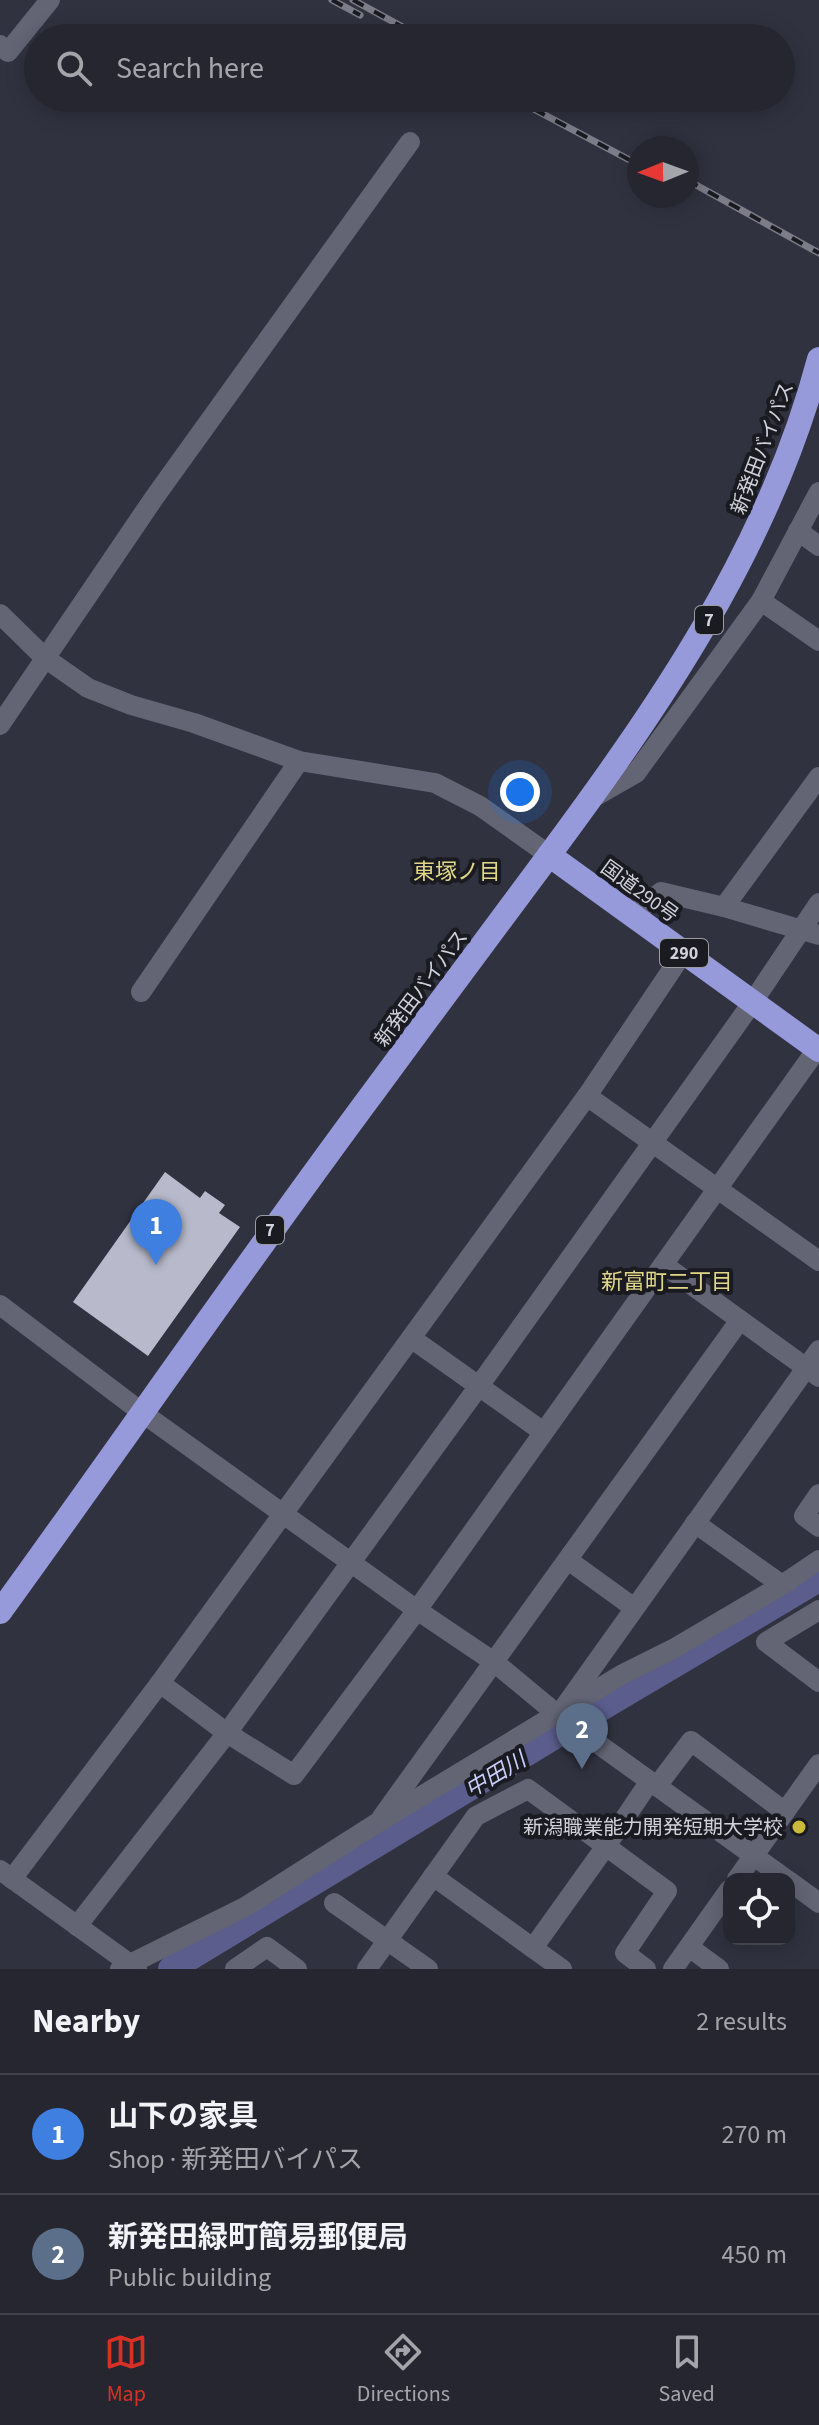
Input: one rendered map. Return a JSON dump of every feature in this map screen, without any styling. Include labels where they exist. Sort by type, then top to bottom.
[{"type":"highway","name":"新発田バイパス","points":[[0,1612],[144,1414],[272,1227],[594,797],[675,677],[733,578],[793,442],[819,359]]},
{"type":"highway","name":"国道290号","points":[[549,855],[818,1050]]},
{"type":"street","points":[[31,24],[50,0]]},
{"type":"street","points":[[0,45],[8,52],[24,32]]},
{"type":"street","points":[[0,725],[154,498],[410,142]]},
{"type":"street","points":[[594,797],[636,773],[761,601],[819,492]]},
{"type":"street","points":[[798,531],[819,546]]},
{"type":"street","points":[[761,601],[819,641]]},
{"type":"street","points":[[0,614],[45,658],[88,688],[299,761],[435,783],[480,806],[549,855]]},
{"type":"street","points":[[141,992],[299,761]]},
{"type":"street","points":[[724,907],[819,777]]},
{"type":"street","points":[[633,915],[661,892],[810,932]]},
{"type":"street","points":[[77,1926],[227,1733],[752,1003],[810,932],[819,903]]},
{"type":"street","points":[[683,953],[587,1096],[160,1683],[6,1874],[129,1967],[245,1907],[377,1823],[561,1718],[621,1675],[673,1649],[819,1560]]},
{"type":"street","points":[[160,1683],[227,1733],[294,1775],[417,1610],[542,1431],[818,1050]]},
{"type":"street","points":[[587,1096],[819,1261]]},
{"type":"street","points":[[664,1265],[812,1372]]},
{"type":"street","points":[[0,1305],[144,1414],[494,1662],[561,1718],[777,1873]]},
{"type":"street","points":[[377,1823],[740,1320]]},
{"type":"street","points":[[411,1338],[542,1431]]},
{"type":"street","points":[[561,1718],[633,1607],[812,1372],[819,1350]]},
{"type":"street","points":[[819,1494],[804,1516],[819,1527]]},
{"type":"street","points":[[695,1523],[782,1585]]},
{"type":"street","points":[[568,1560],[633,1607]]},
{"type":"street","points":[[819,1610],[766,1642],[819,1682]]},
{"type":"street","points":[[533,1948],[653,1784],[691,1741],[785,1812]]},
{"type":"street","points":[[741,1873],[819,1764]]},
{"type":"street","points":[[367,1969],[476,1816],[528,1789],[667,1891],[625,1953],[646,1969]]},
{"type":"street","points":[[433,1876],[562,1969]]},
{"type":"street","points":[[795,1886],[819,1903]]},
{"type":"street","points":[[673,1969],[723,1899]]},
{"type":"street","points":[[334,1903],[428,1969]]},
{"type":"street","points":[[235,1969],[267,1947],[297,1969]]},
{"type":"street","points":[[689,1947],[719,1969]]},
{"type":"building","points":[[165,1172],[200,1198],[205,1191],[225,1205],[219,1213],[240,1227],[148,1356],[73,1302]]},
{"type":"waterway","name":"中田川","points":[[171,1969],[819,1579]]},
{"type":"railway","points":[[332,0],[360,15]]},
{"type":"railway","points":[[353,0],[397,24]]},
{"type":"railway","points":[[539,112],[627,159]]},
{"type":"railway","points":[[699,187],[819,253]]},
{"type":"place","name":"山下の家具","points":[[156,1265]]},
{"type":"place","name":"新発田緑町簡易郵便局","points":[[582,1769]]},
{"type":"place","name":"新潟職業能力開発短期大学校","points":[[799,1827]]},
{"type":"district","name":"東塚ノ目","points":[[457,871]]},
{"type":"district","name":"新富町二丁目","points":[[667,1281]]}]
